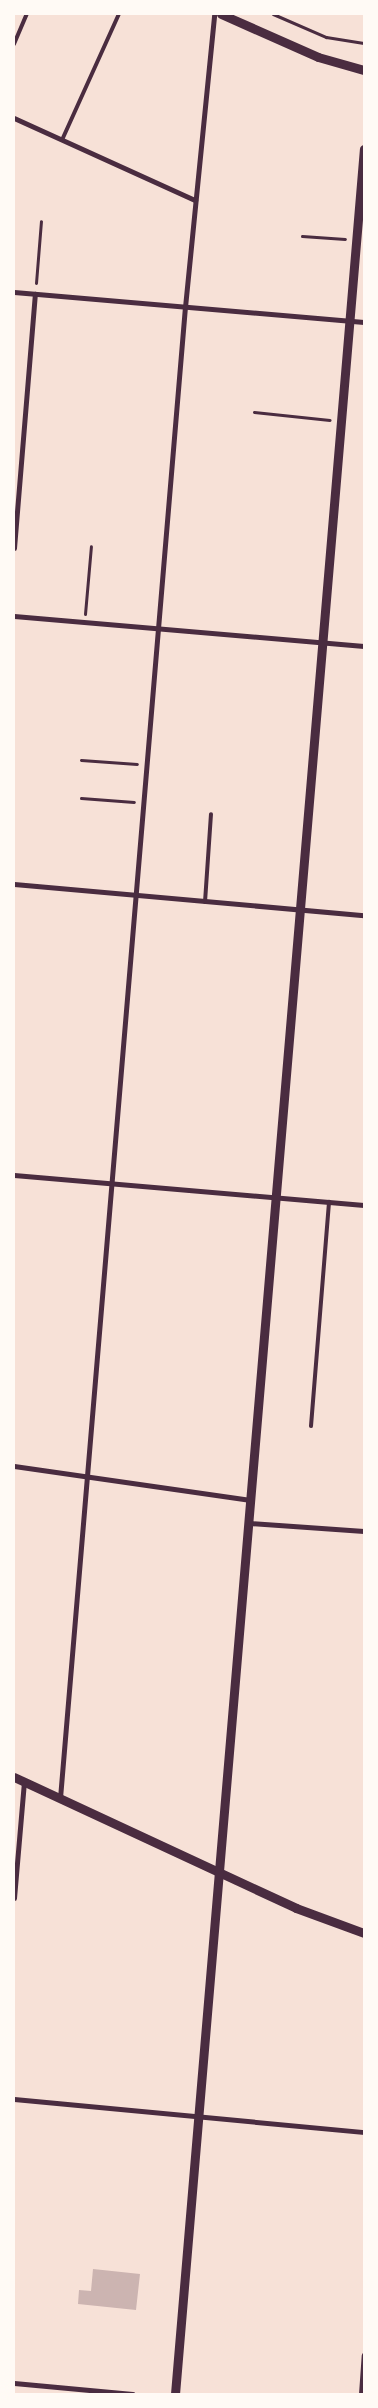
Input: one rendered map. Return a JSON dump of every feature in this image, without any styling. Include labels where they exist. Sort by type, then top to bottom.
[{"type":"street","points":[[60,1798],[145,803],[185,307],[214,14]]},
{"type":"street","points":[[221,14],[318,57],[364,70]]},
{"type":"street","points":[[14,118],[195,200]]},
{"type":"street","points":[[175,2394],[352,321],[364,149]]},
{"type":"street","points":[[14,292],[364,322]]},
{"type":"street","points":[[14,548],[35,294]]},
{"type":"street","points":[[14,616],[364,646]]},
{"type":"street","points":[[14,884],[364,915]]},
{"type":"street","points":[[14,1175],[364,1204]]},
{"type":"street","points":[[14,1466],[251,1500]]},
{"type":"street","points":[[250,1523],[364,1531]]},
{"type":"street","points":[[14,1777],[296,1908],[364,1933]]},
{"type":"street","points":[[14,1898],[24,1782]]},
{"type":"street","points":[[14,2099],[364,2132]]},
{"type":"street","points":[[361,2394],[364,2355]]},
{"type":"street","points":[[14,2383],[132,2394]]},
{"type":"lane","points":[[14,44],[27,14]]},
{"type":"lane","points":[[62,140],[119,14]]},
{"type":"lane","points":[[205,902],[211,814]]},
{"type":"lane","points":[[312,1426],[329,1202]]},
{"type":"path","points":[[273,14],[333,39],[364,43]]},
{"type":"path","points":[[35,294],[41,221]]},
{"type":"path","points":[[302,236],[358,240]]},
{"type":"path","points":[[254,412],[343,421]]},
{"type":"path","points":[[84,622],[91,546]]},
{"type":"path","points":[[81,760],[148,765]]},
{"type":"path","points":[[81,798],[145,803]]},
{"type":"building","points":[[93,2269],[140,2274],[136,2310],[78,2304],[79,2290],[91,2291]]}]
